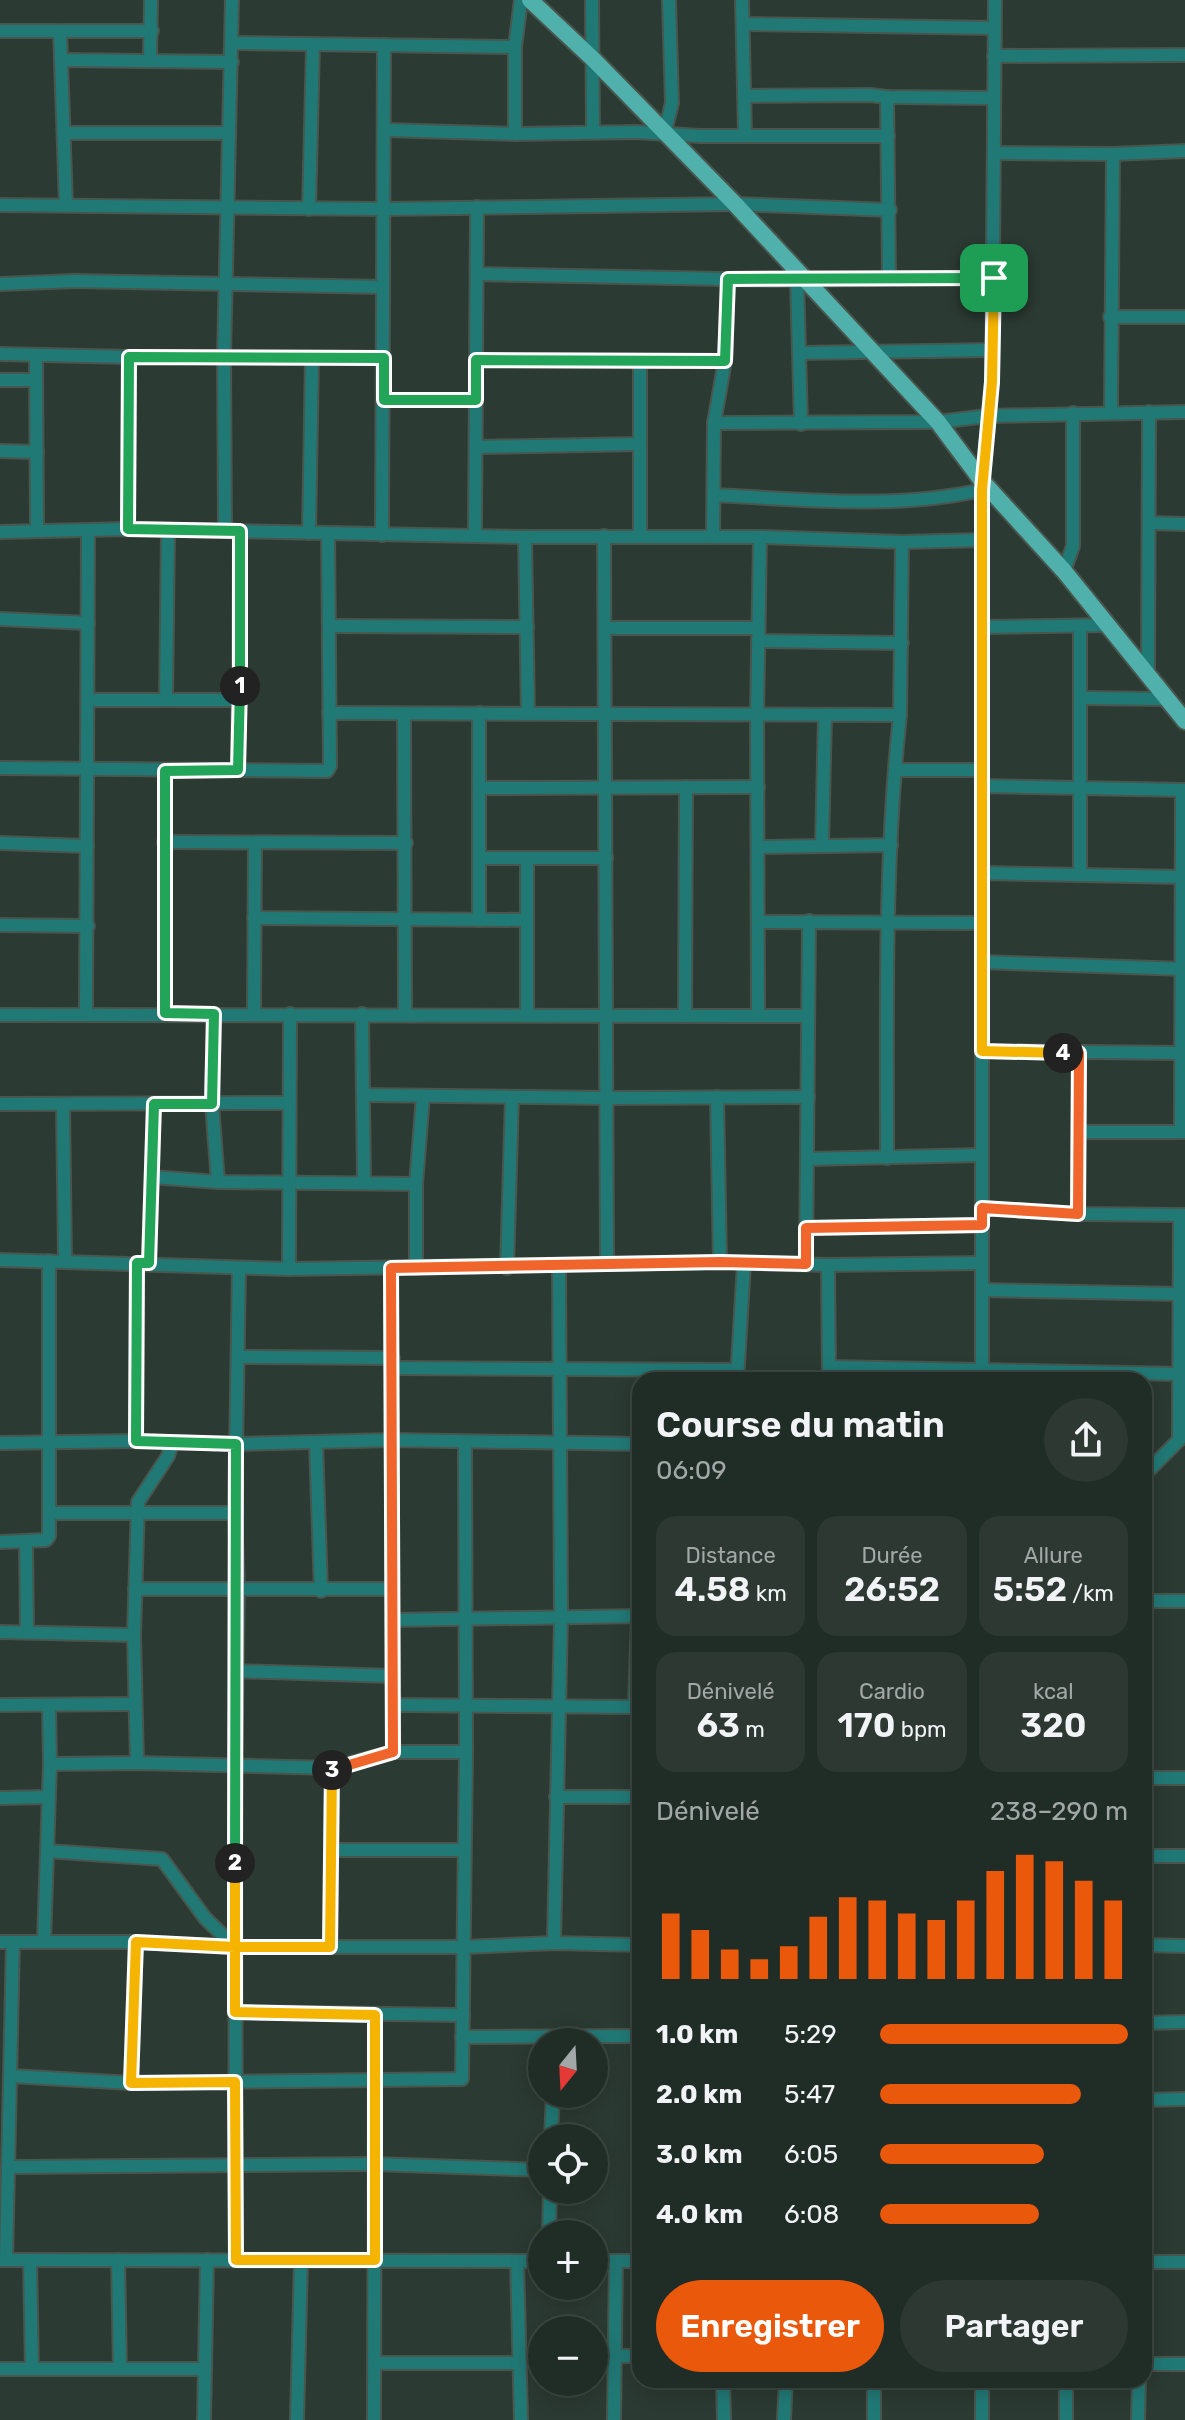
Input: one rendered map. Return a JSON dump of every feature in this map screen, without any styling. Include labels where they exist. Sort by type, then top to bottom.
[{"type":"main road","points":[[530,0],[593,59],[664,135],[735,204],[802,280],[938,422],[982,485],[1064,571],[1185,721]]},
{"type":"street","points":[[150,59],[151,0]]},
{"type":"street","points":[[225,531],[224,357],[232,0]]},
{"type":"street","points":[[515,134],[515,47],[521,0]]},
{"type":"street","points":[[592,0],[593,132]]},
{"type":"street","points":[[664,135],[672,103],[669,0]]},
{"type":"street","points":[[742,0],[745,134]]},
{"type":"street","points":[[982,1372],[982,485],[994,278],[995,0]]},
{"type":"street","points":[[743,24],[994,28]]},
{"type":"street","points":[[0,31],[152,31]]},
{"type":"street","points":[[60,31],[66,205]]},
{"type":"street","points":[[232,43],[515,47]]},
{"type":"street","points":[[309,209],[313,45]]},
{"type":"street","points":[[382,535],[384,45]]},
{"type":"street","points":[[994,56],[1185,55]]},
{"type":"street","points":[[63,60],[232,62]]},
{"type":"street","points":[[744,96],[994,98]]},
{"type":"street","points":[[887,97],[889,278]]},
{"type":"street","points":[[386,130],[515,134],[593,132],[888,136]]},
{"type":"street","points":[[65,133],[229,133]]},
{"type":"street","points":[[994,153],[1185,151]]},
{"type":"street","points":[[1111,412],[1113,154]]},
{"type":"street","points":[[0,205],[385,209],[735,204],[890,210]]},
{"type":"street","points":[[475,536],[477,207]]},
{"type":"street","points":[[477,274],[802,280],[994,278]]},
{"type":"street","points":[[713,537],[714,423],[725,361],[728,279]]},
{"type":"street","points":[[801,424],[802,280]]},
{"type":"street","points":[[0,284],[75,281],[383,287]]},
{"type":"street","points":[[1110,317],[1185,317]]},
{"type":"street","points":[[800,353],[992,350]]},
{"type":"street","points":[[0,354],[384,358]]},
{"type":"street","points":[[36,356],[37,530]]},
{"type":"street","points":[[128,529],[129,357]]},
{"type":"street","points":[[309,533],[312,359]]},
{"type":"street","points":[[476,360],[725,361]]},
{"type":"street","points":[[640,361],[640,537]]},
{"type":"street","points":[[0,380],[36,380]]},
{"type":"street","points":[[384,400],[476,400]]},
{"type":"street","points":[[1148,675],[1149,412]]},
{"type":"street","points":[[714,423],[938,422],[987,416],[1185,412]]},
{"type":"street","points":[[1064,571],[1073,546],[1073,413]]},
{"type":"street","points":[[476,447],[639,444]]},
{"type":"street","points":[[0,451],[37,452]]},
{"type":"street","points":[[714,495],[862,502],[938,499],[982,485]]},
{"type":"street","points":[[1150,523],[1185,524]]},
{"type":"street","points":[[0,532],[128,529],[525,537],[760,537],[902,542],[982,540]]},
{"type":"street","points":[[86,1013],[88,530]]},
{"type":"street","points":[[166,700],[168,530]]},
{"type":"street","points":[[238,770],[240,531]]},
{"type":"street","points":[[0,761],[0,768],[87,771],[327,771],[330,766],[328,534]]},
{"type":"street","points":[[604,536],[607,1264]]},
{"type":"street","points":[[525,537],[528,714]]},
{"type":"street","points":[[758,1016],[760,537]]},
{"type":"street","points":[[887,1158],[888,922],[900,715],[902,542]]},
{"type":"street","points":[[0,619],[88,623]]},
{"type":"street","points":[[982,627],[1109,625]]},
{"type":"street","points":[[329,626],[527,627]]},
{"type":"street","points":[[1080,626],[1080,875]]},
{"type":"street","points":[[606,628],[902,643]]},
{"type":"street","points":[[1082,698],[1167,699]]},
{"type":"street","points":[[89,700],[240,700]]},
{"type":"street","points":[[329,713],[900,715]]},
{"type":"street","points":[[479,713],[479,920]]},
{"type":"street","points":[[404,714],[405,1015]]},
{"type":"street","points":[[822,845],[825,715]]},
{"type":"street","points":[[895,770],[982,770]]},
{"type":"street","points":[[165,771],[165,1013]]},
{"type":"street","points":[[982,786],[1184,790],[1183,1132],[1079,1132]]},
{"type":"street","points":[[685,1016],[686,787]]},
{"type":"street","points":[[480,788],[758,787]]},
{"type":"street","points":[[164,842],[406,843]]},
{"type":"street","points":[[0,843],[87,846]]},
{"type":"street","points":[[254,1014],[255,843]]},
{"type":"street","points":[[759,847],[891,845]]},
{"type":"street","points":[[480,858],[606,858]]},
{"type":"street","points":[[527,858],[527,1015]]},
{"type":"street","points":[[982,873],[1183,877]]},
{"type":"street","points":[[254,918],[526,920]]},
{"type":"street","points":[[806,1264],[809,921]]},
{"type":"street","points":[[758,922],[982,923]]},
{"type":"street","points":[[0,925],[88,926]]},
{"type":"street","points":[[982,962],[1184,969]]},
{"type":"street","points":[[214,1014],[212,1104],[218,1182]]},
{"type":"street","points":[[289,1269],[290,1014]]},
{"type":"street","points":[[362,1014],[364,1183]]},
{"type":"street","points":[[0,1015],[808,1016]]},
{"type":"street","points":[[982,1051],[1181,1053]]},
{"type":"street","points":[[1078,1214],[1079,1053]]},
{"type":"street","points":[[364,1095],[808,1097]]},
{"type":"street","points":[[416,1268],[416,1184],[423,1096]]},
{"type":"street","points":[[507,1268],[512,1097]]},
{"type":"street","points":[[717,1097],[720,1262]]},
{"type":"street","points":[[0,1104],[288,1103]]},
{"type":"street","points":[[63,1104],[65,1260]]},
{"type":"street","points":[[136,1441],[143,1263],[152,1177],[154,1104]]},
{"type":"street","points":[[807,1159],[982,1155]]},
{"type":"street","points":[[152,1177],[218,1182],[416,1184]]},
{"type":"street","points":[[982,1208],[1078,1214],[1182,1215],[1182,1437],[1152,1467]]},
{"type":"street","points":[[806,1228],[982,1225]]},
{"type":"street","points":[[0,1260],[289,1269],[507,1268],[720,1262],[828,1265],[982,1263]]},
{"type":"street","points":[[0,1542],[46,1540],[49,1536],[49,1261]]},
{"type":"street","points":[[737,1372],[744,1263]]},
{"type":"street","points":[[554,1943],[561,1616],[559,1265]]},
{"type":"street","points":[[828,1265],[829,1372]]},
{"type":"street","points":[[236,2260],[235,1766],[238,1588],[235,1513],[239,1268]]},
{"type":"street","points":[[391,1268],[393,1752]]},
{"type":"street","points":[[982,1290],[1181,1294]]},
{"type":"street","points":[[238,1357],[661,1372]]},
{"type":"street","points":[[1152,1375],[1180,1374]]},
{"type":"street","points":[[0,1443],[136,1441],[236,1444],[392,1440],[632,1444]]},
{"type":"street","points":[[137,1763],[134,1635],[138,1499],[168,1456],[172,1442]]},
{"type":"street","points":[[11,2076],[131,2083],[462,2079],[466,1752],[465,1442]]},
{"type":"street","points":[[316,1443],[321,1591]]},
{"type":"street","points":[[50,1513],[235,1513]]},
{"type":"street","points":[[26,1542],[27,1632]]},
{"type":"street","points":[[135,1589],[392,1589]]},
{"type":"street","points":[[1152,1601],[1185,1601]]},
{"type":"street","points":[[392,1620],[632,1616]]},
{"type":"street","points":[[0,1632],[134,1635]]},
{"type":"street","points":[[236,1671],[392,1676]]},
{"type":"street","points":[[0,1705],[135,1704]]},
{"type":"street","points":[[44,1941],[49,1705]]},
{"type":"street","points":[[393,1705],[632,1707]]},
{"type":"street","points":[[50,1764],[332,1768],[393,1752],[466,1752]]},
{"type":"street","points":[[330,1947],[332,1768]]},
{"type":"street","points":[[1152,1778],[1185,1778]]},
{"type":"street","points":[[0,1798],[49,1797]]},
{"type":"street","points":[[556,1797],[632,1797]]},
{"type":"street","points":[[332,1850],[464,1850]]},
{"type":"street","points":[[47,1851],[162,1859],[205,1918],[235,1947]]},
{"type":"street","points":[[1152,1856],[1185,1856]]},
{"type":"street","points":[[528,2261],[3,2260],[10,2167],[7,1942],[136,1942],[235,1947],[632,1945]]},
{"type":"street","points":[[131,2083],[136,1942]]},
{"type":"street","points":[[1152,1945],[1185,1946]]},
{"type":"street","points":[[235,2012],[463,2015]]},
{"type":"street","points":[[374,2420],[375,2015]]},
{"type":"street","points":[[1152,2023],[1185,2022]]},
{"type":"street","points":[[608,2037],[632,2036]]},
{"type":"street","points":[[462,2037],[528,2039]]},
{"type":"street","points":[[1152,2100],[1185,2099]]},
{"type":"street","points":[[10,2167],[374,2164],[528,2170]]},
{"type":"street","points":[[30,2260],[32,2369]]},
{"type":"street","points":[[118,2260],[120,2369]]},
{"type":"street","points":[[204,2420],[207,2260]]},
{"type":"street","points":[[297,2420],[301,2260]]},
{"type":"street","points":[[517,2261],[521,2420]]},
{"type":"street","points":[[608,2261],[632,2261]]},
{"type":"street","points":[[614,2420],[616,2261]]},
{"type":"street","points":[[1152,2262],[1185,2262]]},
{"type":"street","points":[[614,2356],[632,2356]]},
{"type":"street","points":[[375,2363],[520,2363]]},
{"type":"street","points":[[1152,2364],[1185,2364]]},
{"type":"street","points":[[0,2369],[205,2369]]},
{"type":"street","points":[[723,2388],[724,2420]]},
{"type":"street","points":[[784,2420],[786,2388]]},
{"type":"street","points":[[874,2388],[874,2420]]},
{"type":"street","points":[[982,2388],[982,2420]]},
{"type":"street","points":[[1066,2388],[1066,2420]]},
{"type":"street","points":[[1138,2420],[1139,2388]]},
{"type":"route","points":[[994,278],[728,279],[725,361],[476,360],[476,400],[384,400],[384,358],[129,357],[128,529],[240,531],[238,770],[165,771],[165,1013],[214,1014],[212,1104],[154,1104],[149,1263],[137,1263],[136,1441],[236,1444],[238,1588],[235,1766],[235,1947],[235,2012],[375,2015],[375,2260],[236,2260],[235,2082],[131,2083],[136,1942],[235,1947],[330,1947],[332,1768],[393,1752],[391,1268],[720,1262],[806,1264],[806,1228],[982,1225],[982,1208],[1078,1214],[1079,1053],[982,1051],[982,490],[992,382],[994,278]]}]
